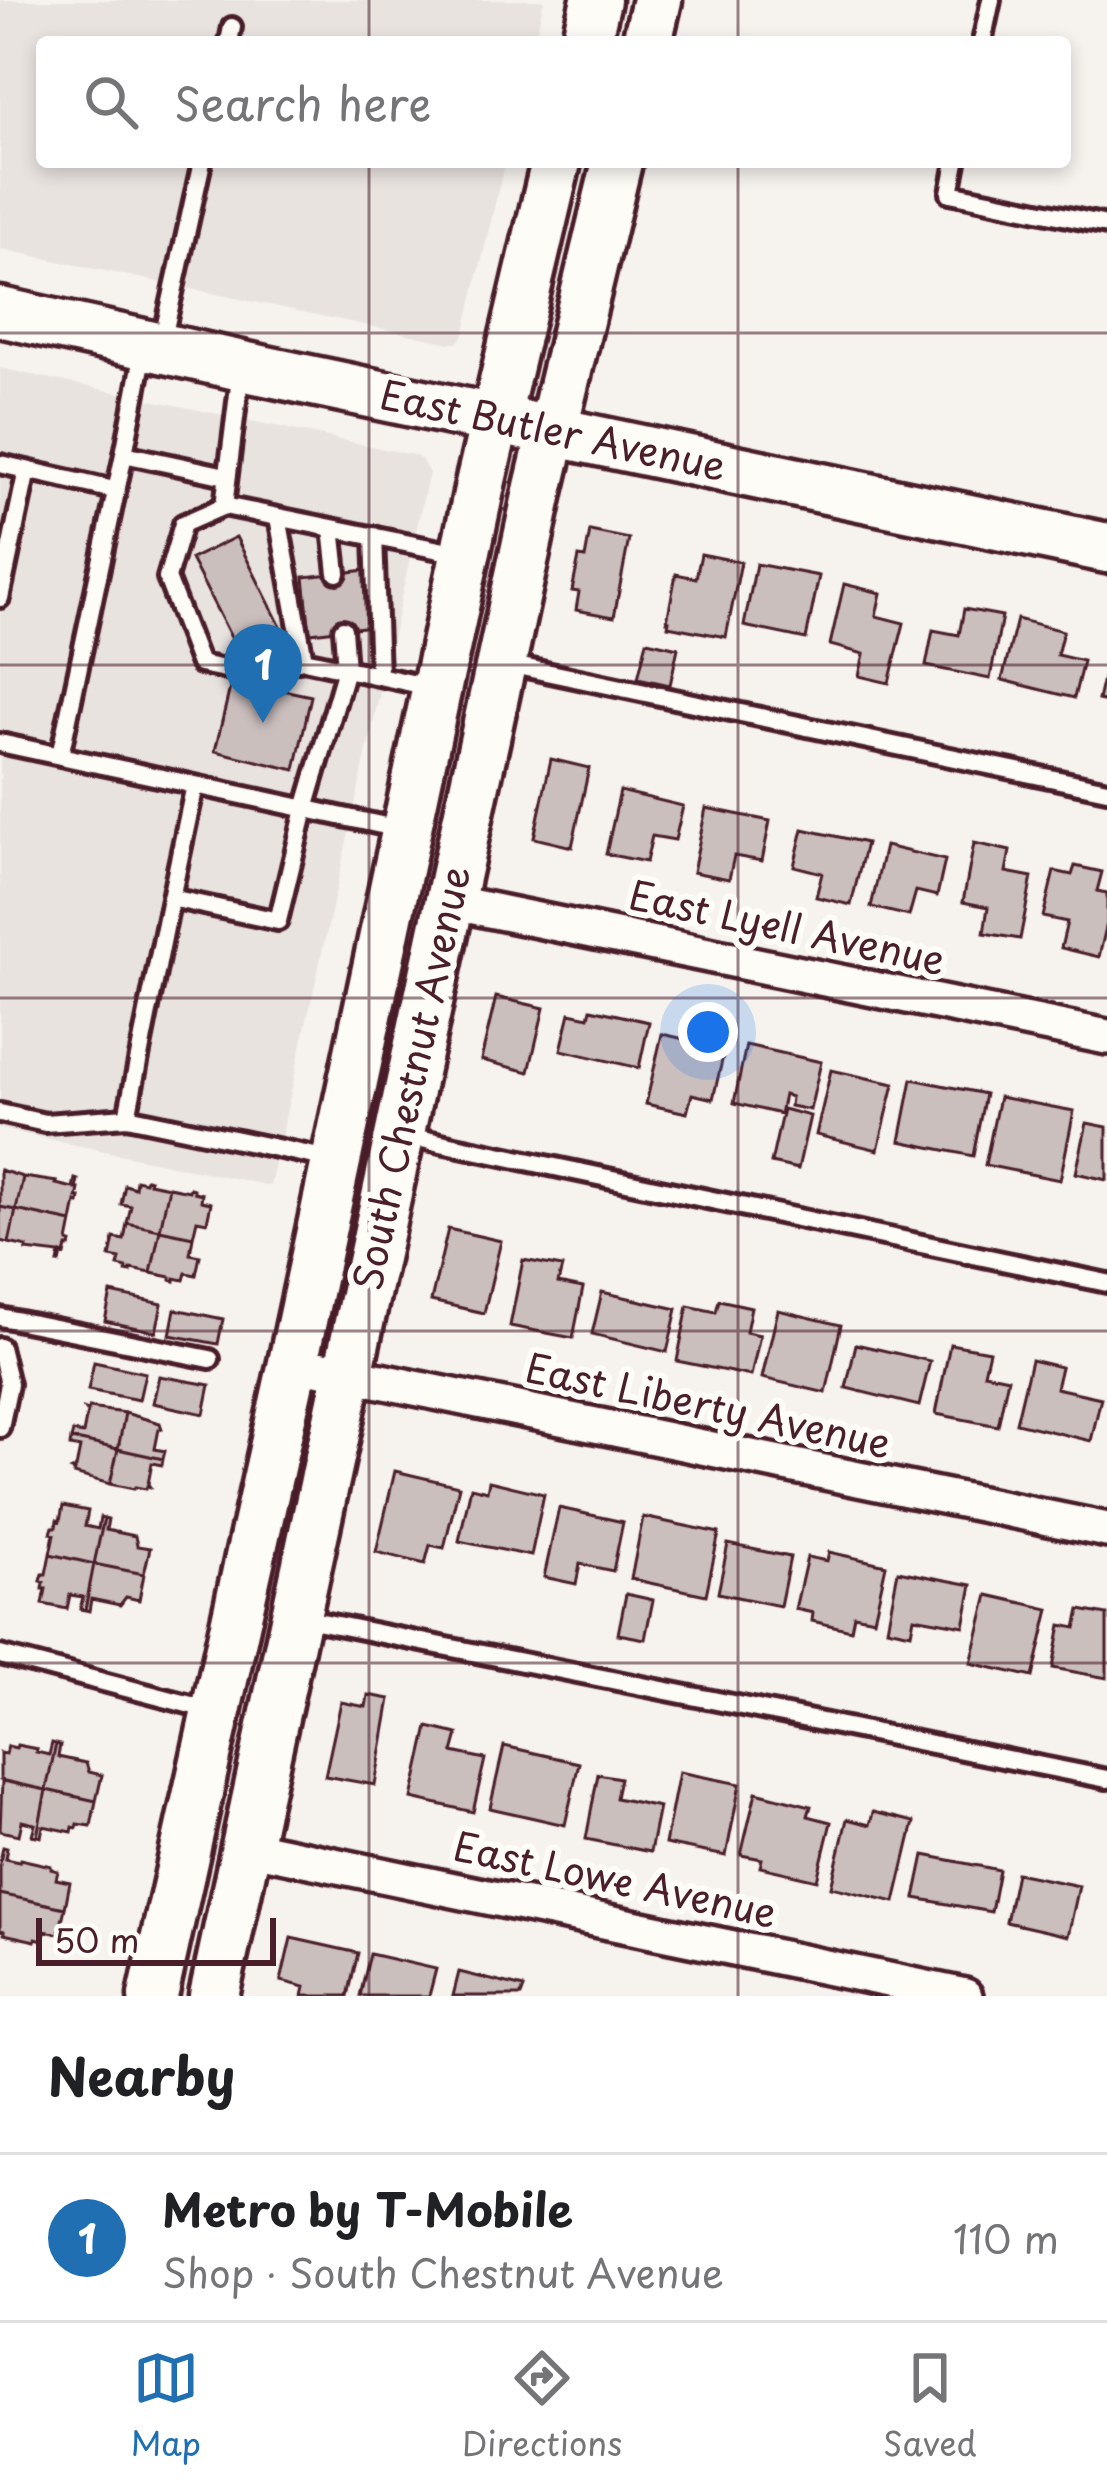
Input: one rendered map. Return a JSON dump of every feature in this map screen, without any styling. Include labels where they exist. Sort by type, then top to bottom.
[{"type":"main road","points":[[587,36],[596,0]]},
{"type":"main road","points":[[648,36],[657,0]]},
{"type":"main road","name":"South Chestnut Avenue","points":[[153,1996],[465,555],[555,168]]},
{"type":"main road","name":"South Chestnut Avenue","points":[[215,1988],[501,663],[616,168]]},
{"type":"main road","name":"East Butler Avenue","points":[[0,313],[1107,548]]},
{"type":"main road","points":[[215,1711],[237,1732],[239,1746],[194,1959],[215,1988]]},
{"type":"street","name":"East Lyell Avenue","points":[[450,902],[1107,1036]]},
{"type":"street","name":"East Liberty Avenue","points":[[292,1363],[1107,1530]]},
{"type":"street","name":"East Lowe Avenue","points":[[247,1847],[965,1996]]},
{"type":"lane","points":[[983,36],[991,0]]},
{"type":"lane","points":[[60,755],[114,490],[200,168]]},
{"type":"lane","points":[[955,168],[950,193],[1107,225]]},
{"type":"lane","points":[[224,506],[242,366]]},
{"type":"lane","points":[[124,454],[226,476]]},
{"type":"lane","points":[[0,464],[114,490]]},
{"type":"lane","points":[[0,598],[27,470]]},
{"type":"lane","points":[[437,688],[304,660],[240,672],[200,664],[167,578],[183,524],[224,506],[465,555]]},
{"type":"lane","points":[[278,517],[304,660]]},
{"type":"lane","points":[[332,528],[337,573]]},
{"type":"lane","points":[[374,536],[379,676]]},
{"type":"lane","points":[[171,898],[278,921],[304,808],[346,669],[343,629]]},
{"type":"lane","points":[[501,663],[1107,790]]},
{"type":"lane","points":[[0,743],[406,831]]},
{"type":"lane","points":[[128,1117],[195,785]]},
{"type":"lane","points":[[0,1113],[45,1123],[128,1117],[334,1160]]},
{"type":"lane","points":[[400,1135],[1107,1283]]},
{"type":"lane","points":[[0,1317],[210,1360]]},
{"type":"lane","points":[[0,1347],[9,1384],[0,1427]]},
{"type":"lane","points":[[296,1617],[1107,1780]]},
{"type":"lane","points":[[0,1655],[215,1711]]},
{"type":"shaded area","points":[[0,0],[544,0],[535,36],[36,36],[36,168],[504,168],[464,335],[457,343],[0,249]]},
{"type":"shaded area","points":[[0,368],[413,455],[429,473],[270,1186],[0,1129]]},
{"type":"building","points":[[590,531],[629,539],[614,617],[576,610],[579,592],[572,591]]},
{"type":"building","points":[[236,537],[288,641],[244,663],[191,559]]},
{"type":"building","points":[[701,554],[741,562],[726,637],[668,626],[676,574],[696,578]]},
{"type":"building","points":[[756,564],[819,576],[806,639],[744,626]]},
{"type":"building","points":[[367,570],[373,626],[310,633],[304,577]]},
{"type":"building","points":[[844,584],[881,593],[876,616],[904,623],[889,683],[859,676],[864,654],[830,645]]},
{"type":"building","points":[[964,609],[1002,616],[990,679],[926,666],[933,630],[959,635]]},
{"type":"building","points":[[1017,619],[1063,631],[1057,655],[1083,661],[1074,698],[1002,680]]},
{"type":"building","points":[[647,641],[678,648],[670,685],[638,678]]},
{"type":"building","points":[[1107,666],[1107,702],[1098,700]]},
{"type":"building","points":[[232,679],[311,696],[295,770],[215,751]]},
{"type":"building","points":[[551,759],[589,768],[572,847],[534,838]]},
{"type":"building","points":[[620,791],[683,806],[675,840],[652,836],[646,862],[606,854]]},
{"type":"building","points":[[706,808],[770,821],[762,861],[734,856],[729,879],[693,872]]},
{"type":"building","points":[[803,829],[866,843],[851,905],[816,897],[822,873],[794,866]]},
{"type":"building","points":[[974,843],[1010,851],[1006,872],[1032,877],[1020,939],[984,933],[988,907],[963,902]]},
{"type":"building","points":[[885,846],[945,860],[937,896],[916,891],[909,916],[871,907]]},
{"type":"building","points":[[1075,866],[1102,872],[1097,891],[1107,893],[1107,923],[1099,957],[1061,948],[1067,922],[1043,917],[1054,871],[1072,875]]},
{"type":"building","points":[[496,997],[544,1008],[529,1072],[481,1060]]},
{"type":"building","points":[[591,1009],[649,1022],[639,1068],[561,1050],[570,1013],[589,1017]]},
{"type":"building","points":[[662,1034],[725,1048],[713,1099],[692,1094],[687,1113],[646,1104]]},
{"type":"building","points":[[746,1045],[821,1062],[810,1110],[790,1106],[791,1097],[784,1095],[780,1114],[734,1103]]},
{"type":"building","points":[[831,1070],[894,1084],[878,1150],[816,1135]]},
{"type":"building","points":[[912,1079],[985,1094],[973,1156],[900,1141]]},
{"type":"building","points":[[999,1097],[1074,1111],[1060,1180],[985,1165]]},
{"type":"building","points":[[783,1109],[810,1116],[798,1169],[771,1163]]},
{"type":"building","points":[[1087,1123],[1107,1127],[1107,1180],[1076,1173]]},
{"type":"building","points":[[0,1170],[23,1177],[16,1210],[0,1207]]},
{"type":"building","points":[[23,1177],[73,1188],[78,1180],[80,1198],[72,1222],[16,1210]]},
{"type":"building","points":[[136,1180],[169,1187],[160,1230],[127,1223],[131,1206],[121,1204],[125,1185],[135,1188]]},
{"type":"building","points":[[169,1187],[194,1189],[202,1194],[201,1201],[211,1203],[207,1222],[197,1220],[193,1237],[160,1230]]},
{"type":"building","points":[[0,1207],[16,1210],[9,1243],[0,1241]]},
{"type":"building","points":[[16,1210],[72,1222],[70,1247],[60,1263],[60,1254],[9,1243]]},
{"type":"building","points":[[127,1223],[160,1230],[151,1273],[126,1271],[118,1266],[120,1259],[110,1257],[114,1238],[124,1240]]},
{"type":"building","points":[[448,1229],[501,1241],[484,1313],[431,1301]]},
{"type":"building","points":[[160,1230],[193,1237],[190,1254],[200,1256],[196,1275],[186,1273],[184,1280],[175,1281],[151,1273]]},
{"type":"building","points":[[523,1260],[562,1267],[558,1283],[583,1288],[573,1338],[510,1326]]},
{"type":"building","points":[[602,1292],[677,1309],[667,1352],[592,1334]]},
{"type":"building","points":[[111,1293],[162,1304],[156,1332],[105,1321]]},
{"type":"building","points":[[719,1300],[751,1307],[746,1332],[760,1335],[751,1376],[677,1361],[688,1306],[716,1312]]},
{"type":"building","points":[[175,1309],[223,1319],[218,1344],[170,1335]]},
{"type":"building","points":[[778,1310],[841,1325],[826,1393],[762,1378]]},
{"type":"building","points":[[856,1344],[930,1361],[919,1406],[846,1388]]},
{"type":"building","points":[[950,1344],[989,1351],[984,1373],[1008,1378],[998,1426],[936,1414]]},
{"type":"building","points":[[1031,1360],[1061,1367],[1056,1388],[1101,1398],[1091,1441],[1016,1423]]},
{"type":"building","points":[[94,1362],[145,1373],[139,1400],[88,1390]]},
{"type":"building","points":[[159,1376],[210,1385],[204,1414],[153,1403]]},
{"type":"building","points":[[89,1408],[125,1413],[118,1449],[71,1439],[73,1432],[83,1434]]},
{"type":"building","points":[[125,1413],[160,1423],[155,1449],[165,1451],[163,1459],[118,1449]]},
{"type":"building","points":[[71,1439],[118,1449],[110,1484],[74,1474],[80,1448],[70,1446]]},
{"type":"building","points":[[118,1449],[163,1459],[162,1465],[152,1463],[150,1487],[110,1484]]},
{"type":"building","points":[[395,1471],[459,1486],[444,1548],[430,1545],[425,1564],[376,1552]]},
{"type":"building","points":[[489,1481],[544,1494],[531,1556],[459,1541],[471,1487],[487,1491]]},
{"type":"building","points":[[63,1506],[88,1511],[85,1526],[98,1529],[100,1517],[104,1518],[94,1564],[50,1554],[51,1533]]},
{"type":"building","points":[[559,1508],[623,1522],[613,1571],[580,1564],[576,1584],[544,1577]]},
{"type":"building","points":[[643,1517],[719,1533],[706,1595],[631,1579]]},
{"type":"building","points":[[104,1518],[108,1519],[106,1530],[135,1536],[137,1546],[150,1548],[144,1574],[94,1564]]},
{"type":"building","points":[[728,1544],[790,1557],[780,1606],[718,1593]]},
{"type":"building","points":[[829,1552],[886,1565],[874,1619],[854,1615],[851,1630],[812,1621],[813,1613],[795,1609],[807,1557],[827,1561]]},
{"type":"building","points":[[50,1554],[94,1564],[85,1610],[80,1609],[83,1597],[70,1595],[67,1609],[43,1604],[46,1589],[41,1581]]},
{"type":"building","points":[[94,1564],[144,1574],[139,1600],[126,1597],[120,1605],[91,1599],[89,1611],[85,1610]]},
{"type":"building","points":[[898,1571],[972,1585],[964,1626],[914,1617],[911,1633],[887,1628]]},
{"type":"building","points":[[626,1594],[653,1600],[645,1639],[618,1634]]},
{"type":"building","points":[[988,1595],[1049,1609],[1033,1677],[971,1663]]},
{"type":"building","points":[[1080,1610],[1107,1615],[1107,1678],[1053,1668],[1061,1625],[1076,1628]]},
{"type":"building","points":[[368,1695],[390,1699],[375,1785],[325,1776],[341,1702],[366,1707]]},
{"type":"building","points":[[428,1727],[458,1734],[453,1752],[485,1759],[473,1812],[412,1798]]},
{"type":"building","points":[[52,1743],[56,1744],[46,1790],[0,1780],[0,1753],[6,1754],[8,1746],[49,1755]]},
{"type":"building","points":[[56,1744],[60,1745],[58,1757],[86,1763],[89,1772],[102,1775],[96,1801],[46,1790]]},
{"type":"building","points":[[504,1746],[579,1763],[565,1825],[490,1808]]},
{"type":"building","points":[[679,1772],[740,1784],[726,1856],[665,1844]]},
{"type":"building","points":[[598,1774],[620,1778],[616,1798],[659,1807],[650,1852],[586,1839]]},
{"type":"building","points":[[2,1781],[46,1790],[37,1836],[32,1835],[35,1824],[22,1821],[19,1835],[0,1831]]},
{"type":"building","points":[[46,1790],[96,1801],[91,1826],[78,1824],[72,1832],[43,1826],[41,1837],[37,1836]]},
{"type":"building","points":[[756,1792],[811,1806],[808,1816],[831,1822],[817,1880],[760,1867],[762,1859],[741,1855]]},
{"type":"building","points":[[873,1812],[914,1822],[895,1902],[831,1887],[847,1819],[870,1825]]},
{"type":"building","points":[[3,1847],[7,1848],[5,1859],[51,1866],[58,1871],[56,1879],[70,1882],[65,1908],[0,1894]]},
{"type":"building","points":[[924,1855],[999,1870],[991,1912],[915,1898]]},
{"type":"building","points":[[1016,1873],[1079,1886],[1068,1936],[1006,1922]]},
{"type":"building","points":[[0,1894],[65,1908],[59,1934],[45,1931],[43,1940],[35,1941],[4,1934]]},
{"type":"building","points":[[291,1938],[358,1953],[348,1996],[303,1996],[305,1987],[281,1981]]},
{"type":"building","points":[[370,1954],[436,1969],[429,1996],[360,1996]]},
{"type":"building","points":[[459,1972],[524,1988],[521,1996],[453,1996]]},
{"type":"place","name":"Metro by T-Mobile","points":[[263,723]]}]
